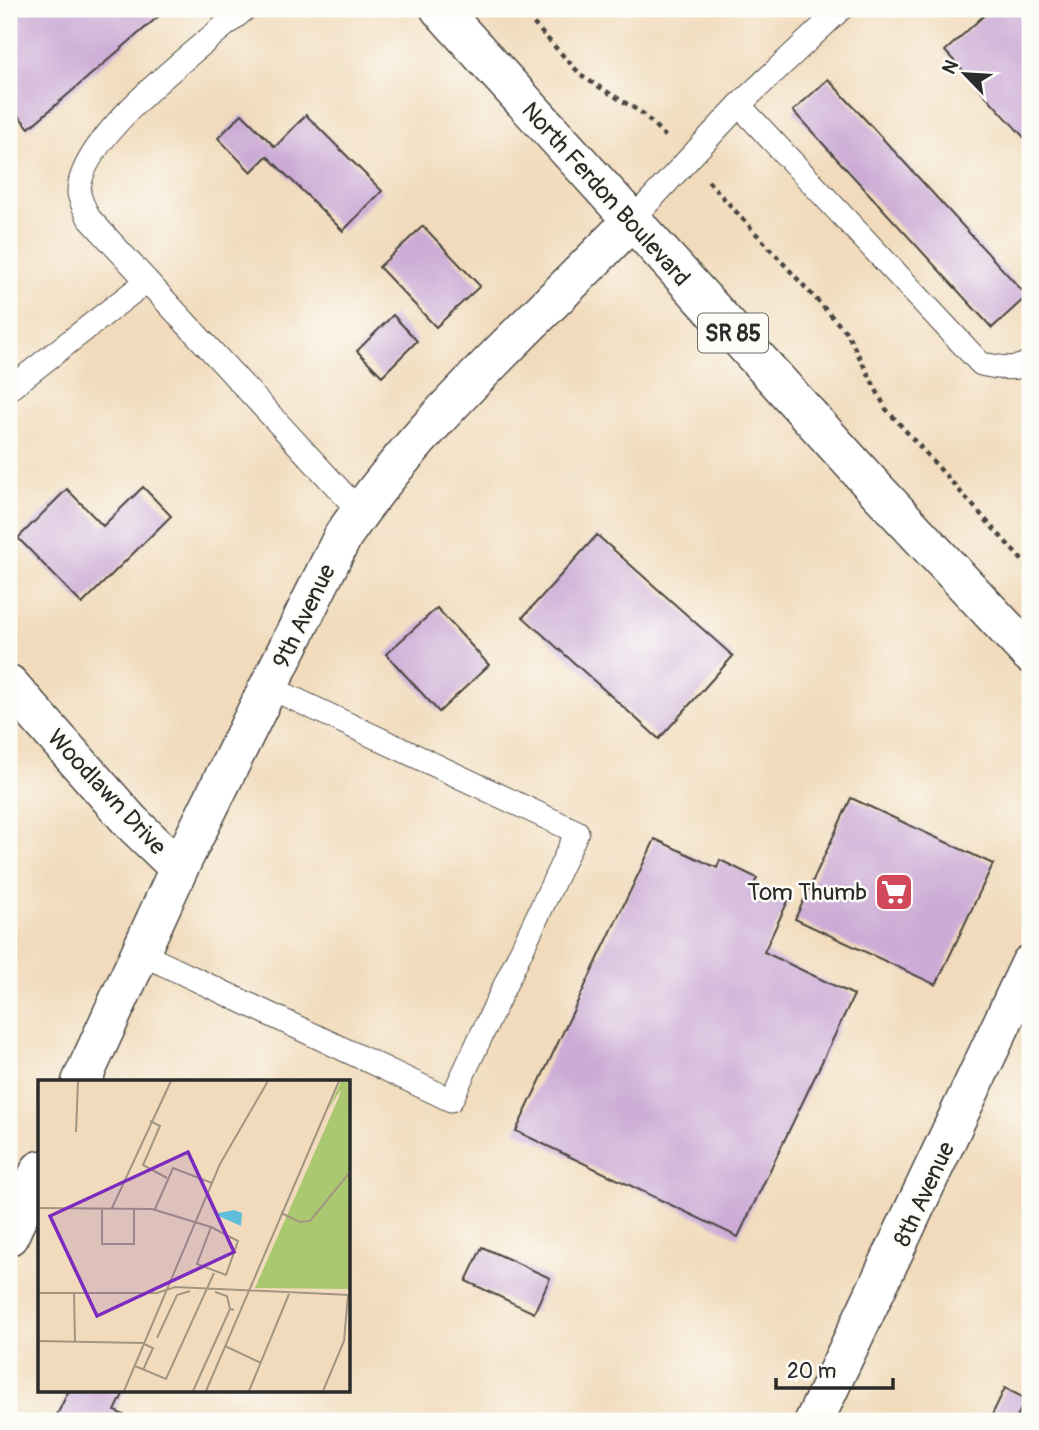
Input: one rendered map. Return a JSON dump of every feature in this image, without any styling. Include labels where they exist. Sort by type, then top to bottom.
[{"type":"street","name":"North Ferdon Boulevard","points":[[440,9],[631,221],[1030,654]]},
{"type":"street","name":"9th Avenue","points":[[82,1080],[179,868],[343,536],[371,495],[475,382],[631,221]]},
{"type":"street","name":"Woodlawn Drive","points":[[9,684],[131,822],[179,868]]},
{"type":"street","name":"8th Avenue","points":[[814,1421],[1030,964]]},
{"type":"street","points":[[9,1236],[38,1175]]},
{"type":"lane","points":[[245,9],[119,118],[83,171],[79,195],[89,218],[360,512]]},
{"type":"lane","points":[[631,221],[739,105],[841,9]]},
{"type":"lane","points":[[739,105],[981,364],[1000,368],[1025,366],[1030,361]]},
{"type":"lane","points":[[9,389],[147,281]]},
{"type":"lane","points":[[140,953],[451,1100],[577,832],[269,687]]},
{"type":"path","points":[[520,9],[583,77],[642,113],[688,159],[847,333],[886,409],[1030,569]]},
{"type":"building","points":[[9,9],[167,9],[29,128],[9,105]]},
{"type":"building","points":[[991,9],[1030,9],[1030,144],[945,51]]},
{"type":"building","points":[[828,79],[1027,296],[992,328],[793,111]]},
{"type":"building","points":[[242,114],[275,147],[306,115],[382,191],[343,231],[267,156],[251,172],[218,138]]},
{"type":"building","points":[[423,226],[480,286],[436,327],[379,267]]},
{"type":"building","points":[[393,315],[417,341],[382,376],[357,351]]},
{"type":"building","points":[[143,487],[171,516],[82,604],[18,538],[67,489],[103,526]]},
{"type":"building","points":[[597,535],[733,656],[659,739],[523,617]]},
{"type":"building","points":[[437,608],[489,665],[439,712],[386,654]]},
{"type":"building","name":"Tom Thumb","points":[[851,798],[993,864],[936,985],[795,919]]},
{"type":"building","name":"Tom Thumb","points":[[655,839],[717,868],[720,860],[757,878],[754,884],[788,901],[764,952],[854,995],[738,1237],[516,1131]]},
{"type":"building","points":[[482,1247],[550,1278],[534,1313],[466,1281]]},
{"type":"building","points":[[1005,1388],[1026,1399],[1015,1421],[989,1421]]},
{"type":"building","points":[[68,1392],[124,1392],[115,1411],[136,1421],[54,1421]]},
{"type":"place","name":"Tom Thumb","points":[[894,892]]}]
